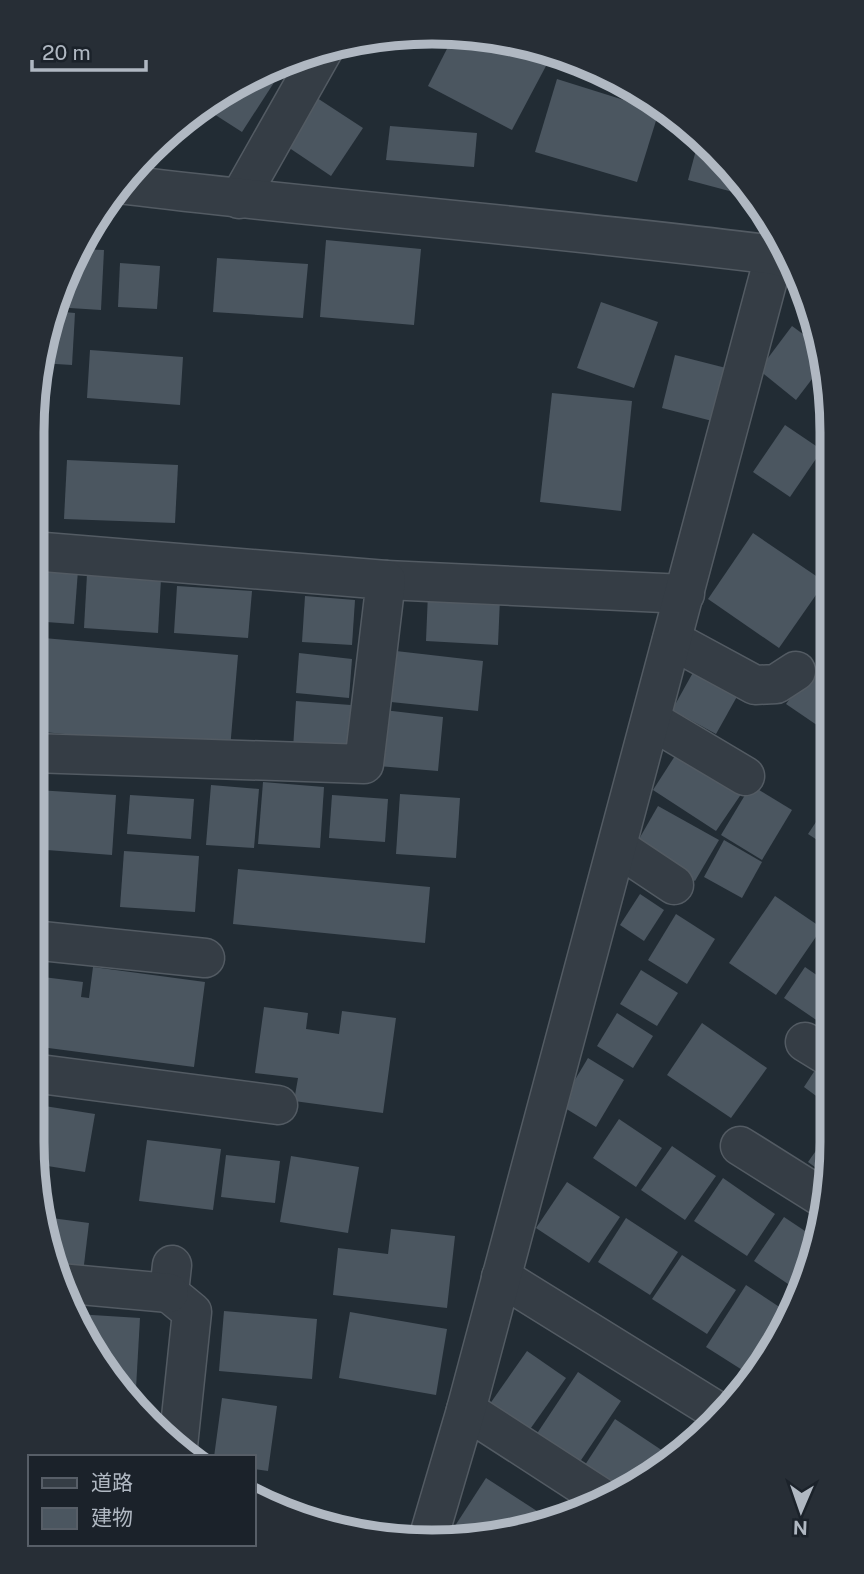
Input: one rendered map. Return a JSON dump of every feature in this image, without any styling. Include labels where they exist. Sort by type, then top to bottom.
[{"type":"street","points":[[239,199],[317,61]]},
{"type":"street","points":[[132,186],[239,199],[774,249]]},
{"type":"street","points":[[431,1530],[466,1410],[672,640],[779,258]]},
{"type":"street","points":[[44,552],[386,580],[685,594]]},
{"type":"street","points":[[44,753],[364,764],[386,580]]},
{"type":"street","points":[[672,640],[755,685],[776,684],[796,671]]},
{"type":"street","points":[[651,720],[745,776]]},
{"type":"street","points":[[617,847],[674,885]]},
{"type":"street","points":[[44,941],[205,958]]},
{"type":"street","points":[[44,1075],[278,1105]]},
{"type":"street","points":[[740,1146],[817,1194]]},
{"type":"street","points":[[501,1277],[714,1409]]},
{"type":"street","points":[[70,1283],[171,1279],[192,1312],[179,1436]]},
{"type":"street","points":[[466,1410],[596,1494]]},
{"type":"building","points":[[449,45],[508,51],[547,64],[512,130],[428,86]]},
{"type":"building","points":[[271,79],[275,81],[242,132],[211,112]]},
{"type":"building","points":[[557,79],[643,106],[657,116],[637,182],[535,152]]},
{"type":"building","points":[[311,94],[363,128],[331,176],[279,141]]},
{"type":"building","points":[[390,126],[477,133],[474,167],[386,160]]},
{"type":"building","points":[[697,148],[738,193],[688,180]]},
{"type":"building","points":[[326,240],[421,249],[414,325],[320,317]]},
{"type":"building","points":[[90,249],[104,250],[101,310],[64,308]]},
{"type":"building","points":[[217,258],[308,264],[303,318],[213,312]]},
{"type":"building","points":[[120,263],[160,266],[157,309],[118,307]]},
{"type":"building","points":[[601,302],[658,322],[634,388],[577,368]]},
{"type":"building","points":[[63,312],[75,313],[72,365],[50,364]]},
{"type":"building","points":[[792,326],[809,338],[816,374],[796,400],[759,370]]},
{"type":"building","points":[[90,350],[183,357],[180,405],[87,398]]},
{"type":"building","points":[[675,355],[730,369],[716,422],[662,408]]},
{"type":"building","points":[[552,393],[632,401],[621,511],[540,502]]},
{"type":"building","points":[[785,425],[820,449],[820,453],[790,497],[753,472]]},
{"type":"building","points":[[67,460],[178,465],[175,523],[64,519]]},
{"type":"building","points":[[753,533],[820,579],[820,589],[779,648],[708,599]]},
{"type":"building","points":[[44,568],[78,570],[74,624],[44,622]]},
{"type":"building","points":[[87,574],[161,579],[158,633],[84,628]]},
{"type":"building","points":[[177,586],[252,591],[248,638],[174,633]]},
{"type":"building","points":[[428,593],[500,598],[498,645],[426,641]]},
{"type":"building","points":[[305,596],[355,600],[352,645],[302,642]]},
{"type":"building","points":[[44,638],[238,655],[230,749],[44,732]]},
{"type":"building","points":[[396,651],[483,661],[478,711],[391,702]]},
{"type":"building","points":[[299,653],[352,659],[349,698],[296,693]]},
{"type":"building","points":[[812,668],[820,673],[820,727],[786,704]]},
{"type":"building","points":[[695,669],[739,693],[716,734],[672,710]]},
{"type":"building","points":[[296,701],[351,705],[348,753],[293,749]]},
{"type":"building","points":[[384,710],[443,717],[438,771],[378,766]]},
{"type":"building","points":[[682,745],[746,787],[716,831],[653,790]]},
{"type":"building","points":[[263,782],[324,787],[320,848],[258,844]]},
{"type":"building","points":[[211,785],[259,789],[254,848],[206,845]]},
{"type":"building","points":[[751,785],[792,810],[762,860],[721,835]]},
{"type":"building","points":[[44,790],[116,795],[112,855],[44,850]]},
{"type":"building","points":[[400,794],[460,798],[456,858],[396,854]]},
{"type":"building","points":[[130,795],[194,799],[191,839],[127,834]]},
{"type":"building","points":[[332,795],[388,799],[385,842],[329,838]]},
{"type":"building","points":[[658,806],[719,840],[695,881],[635,846]]},
{"type":"building","points":[[820,816],[820,842],[808,834]]},
{"type":"building","points":[[724,840],[762,862],[742,898],[704,877]]},
{"type":"building","points":[[124,851],[199,856],[195,912],[120,907]]},
{"type":"building","points":[[238,869],[430,887],[425,943],[233,924]]},
{"type":"building","points":[[640,894],[664,910],[644,941],[620,925]]},
{"type":"building","points":[[775,896],[820,927],[820,931],[776,995],[729,963]]},
{"type":"building","points":[[676,914],[715,939],[687,984],[648,960]]},
{"type":"building","points":[[93,967],[205,982],[194,1067],[44,1047],[44,977],[83,982],[81,997],[89,998]]},
{"type":"building","points":[[805,967],[820,977],[820,1023],[784,998]]},
{"type":"building","points":[[641,970],[678,993],[657,1026],[620,1004]]},
{"type":"building","points":[[264,1007],[308,1013],[306,1029],[339,1034],[342,1011],[396,1018],[383,1113],[294,1101],[298,1078],[255,1073]]},
{"type":"building","points":[[617,1013],[653,1036],[633,1068],[597,1046]]},
{"type":"building","points":[[702,1023],[767,1068],[731,1118],[667,1075]]},
{"type":"building","points":[[588,1058],[624,1080],[596,1127],[560,1105]]},
{"type":"building","points":[[819,1064],[820,1065],[820,1099],[804,1087]]},
{"type":"building","points":[[44,1106],[95,1114],[85,1172],[45,1166]]},
{"type":"building","points":[[619,1119],[662,1148],[636,1187],[593,1158]]},
{"type":"building","points":[[147,1140],[221,1149],[213,1210],[139,1201]]},
{"type":"building","points":[[820,1145],[819,1170],[808,1162]]},
{"type":"building","points":[[672,1146],[716,1176],[685,1220],[641,1190]]},
{"type":"building","points":[[226,1155],[280,1161],[275,1203],[221,1197]]},
{"type":"building","points":[[291,1156],[359,1167],[348,1233],[280,1222]]},
{"type":"building","points":[[723,1178],[775,1214],[747,1256],[694,1221]]},
{"type":"building","points":[[567,1182],[620,1217],[589,1263],[536,1228]]},
{"type":"building","points":[[784,1217],[809,1234],[793,1287],[754,1261]]},
{"type":"building","points":[[51,1218],[89,1223],[83,1273],[65,1271]]},
{"type":"building","points":[[626,1218],[678,1252],[650,1295],[598,1262]]},
{"type":"building","points":[[391,1229],[455,1236],[447,1308],[333,1295],[338,1248],[388,1254]]},
{"type":"building","points":[[682,1255],[736,1290],[707,1334],[652,1299]]},
{"type":"building","points":[[746,1285],[782,1309],[745,1372],[706,1347]]},
{"type":"building","points":[[224,1311],[317,1319],[312,1379],[219,1371]]},
{"type":"building","points":[[350,1312],[447,1329],[436,1395],[339,1378]]},
{"type":"building","points":[[84,1315],[140,1318],[136,1393],[109,1358]]},
{"type":"building","points":[[527,1351],[566,1378],[526,1435],[487,1408]]},
{"type":"building","points":[[578,1372],[621,1401],[575,1469],[532,1441]]},
{"type":"building","points":[[222,1398],[277,1406],[268,1471],[256,1469],[256,1455],[214,1455]]},
{"type":"building","points":[[615,1419],[663,1451],[648,1465],[610,1487],[583,1468]]},
{"type":"building","points":[[486,1478],[540,1513],[508,1523],[453,1529]]}]
